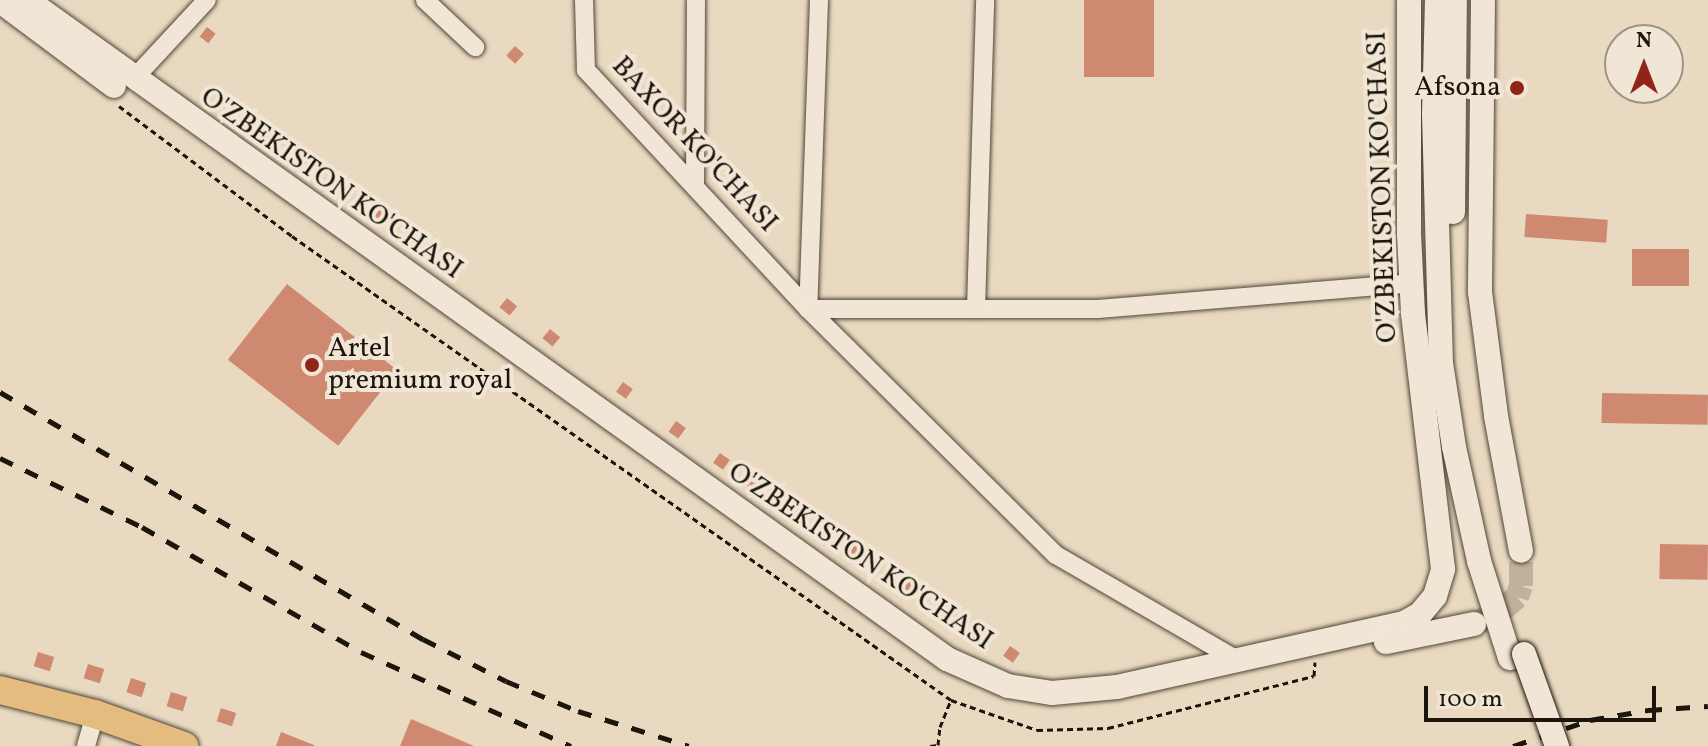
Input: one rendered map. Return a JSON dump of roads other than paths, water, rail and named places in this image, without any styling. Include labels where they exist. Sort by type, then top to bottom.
[{"type":"main road","name":"O'ZBEKISTON KO'CHASI","points":[[27,0],[136,82],[966,670],[1008,686],[1052,693],[1117,687],[1410,622],[1425,610],[1439,588],[1442,554],[1426,437],[1412,283],[1406,140],[1409,0]]},
{"type":"main road","name":"O'ZBEKISTON KO'CHASI","points":[[1437,0],[1434,114],[1449,362]]},
{"type":"main road","points":[[1455,0],[1449,362],[1454,447],[1479,561],[1557,746]]},
{"type":"main road","points":[[1483,0],[1480,292],[1496,416],[1521,551]]},
{"type":"main road","name":"O'ZBEKISTON KO'CHASI","points":[[0,1],[797,572],[940,673],[960,683],[1029,703],[1099,703],[1313,655],[1474,624]]},
{"type":"main road","points":[[1517,656],[1541,746]]},
{"type":"main road","points":[[0,690],[95,714],[184,746]]},
{"type":"street","points":[[136,82],[140,72],[207,0]]},
{"type":"street","points":[[425,0],[475,47]]},
{"type":"street","name":"BAXOR KO'CHASI","points":[[584,0],[586,70],[808,309],[1056,555],[1237,660]]},
{"type":"street","points":[[695,187],[696,0]]},
{"type":"street","points":[[819,0],[808,309],[1098,309],[1412,283]]},
{"type":"street","points":[[976,309],[985,0]]},
{"type":"street","points":[[86,746],[95,714]]},
{"type":"tunnel","points":[[1474,624],[1502,610],[1517,597],[1521,586],[1521,551]]},
{"type":"railway","points":[[0,392],[423,639],[506,681],[578,711],[689,746]]},
{"type":"railway","points":[[0,458],[142,527],[361,652],[571,746]]},
{"type":"railway","points":[[1513,746],[1590,720],[1648,710],[1708,706]]},
{"type":"place","name":"Afsona","points":[[1517,88]]},
{"type":"place","name":"Artel premium royal","points":[[312,365]]}]
